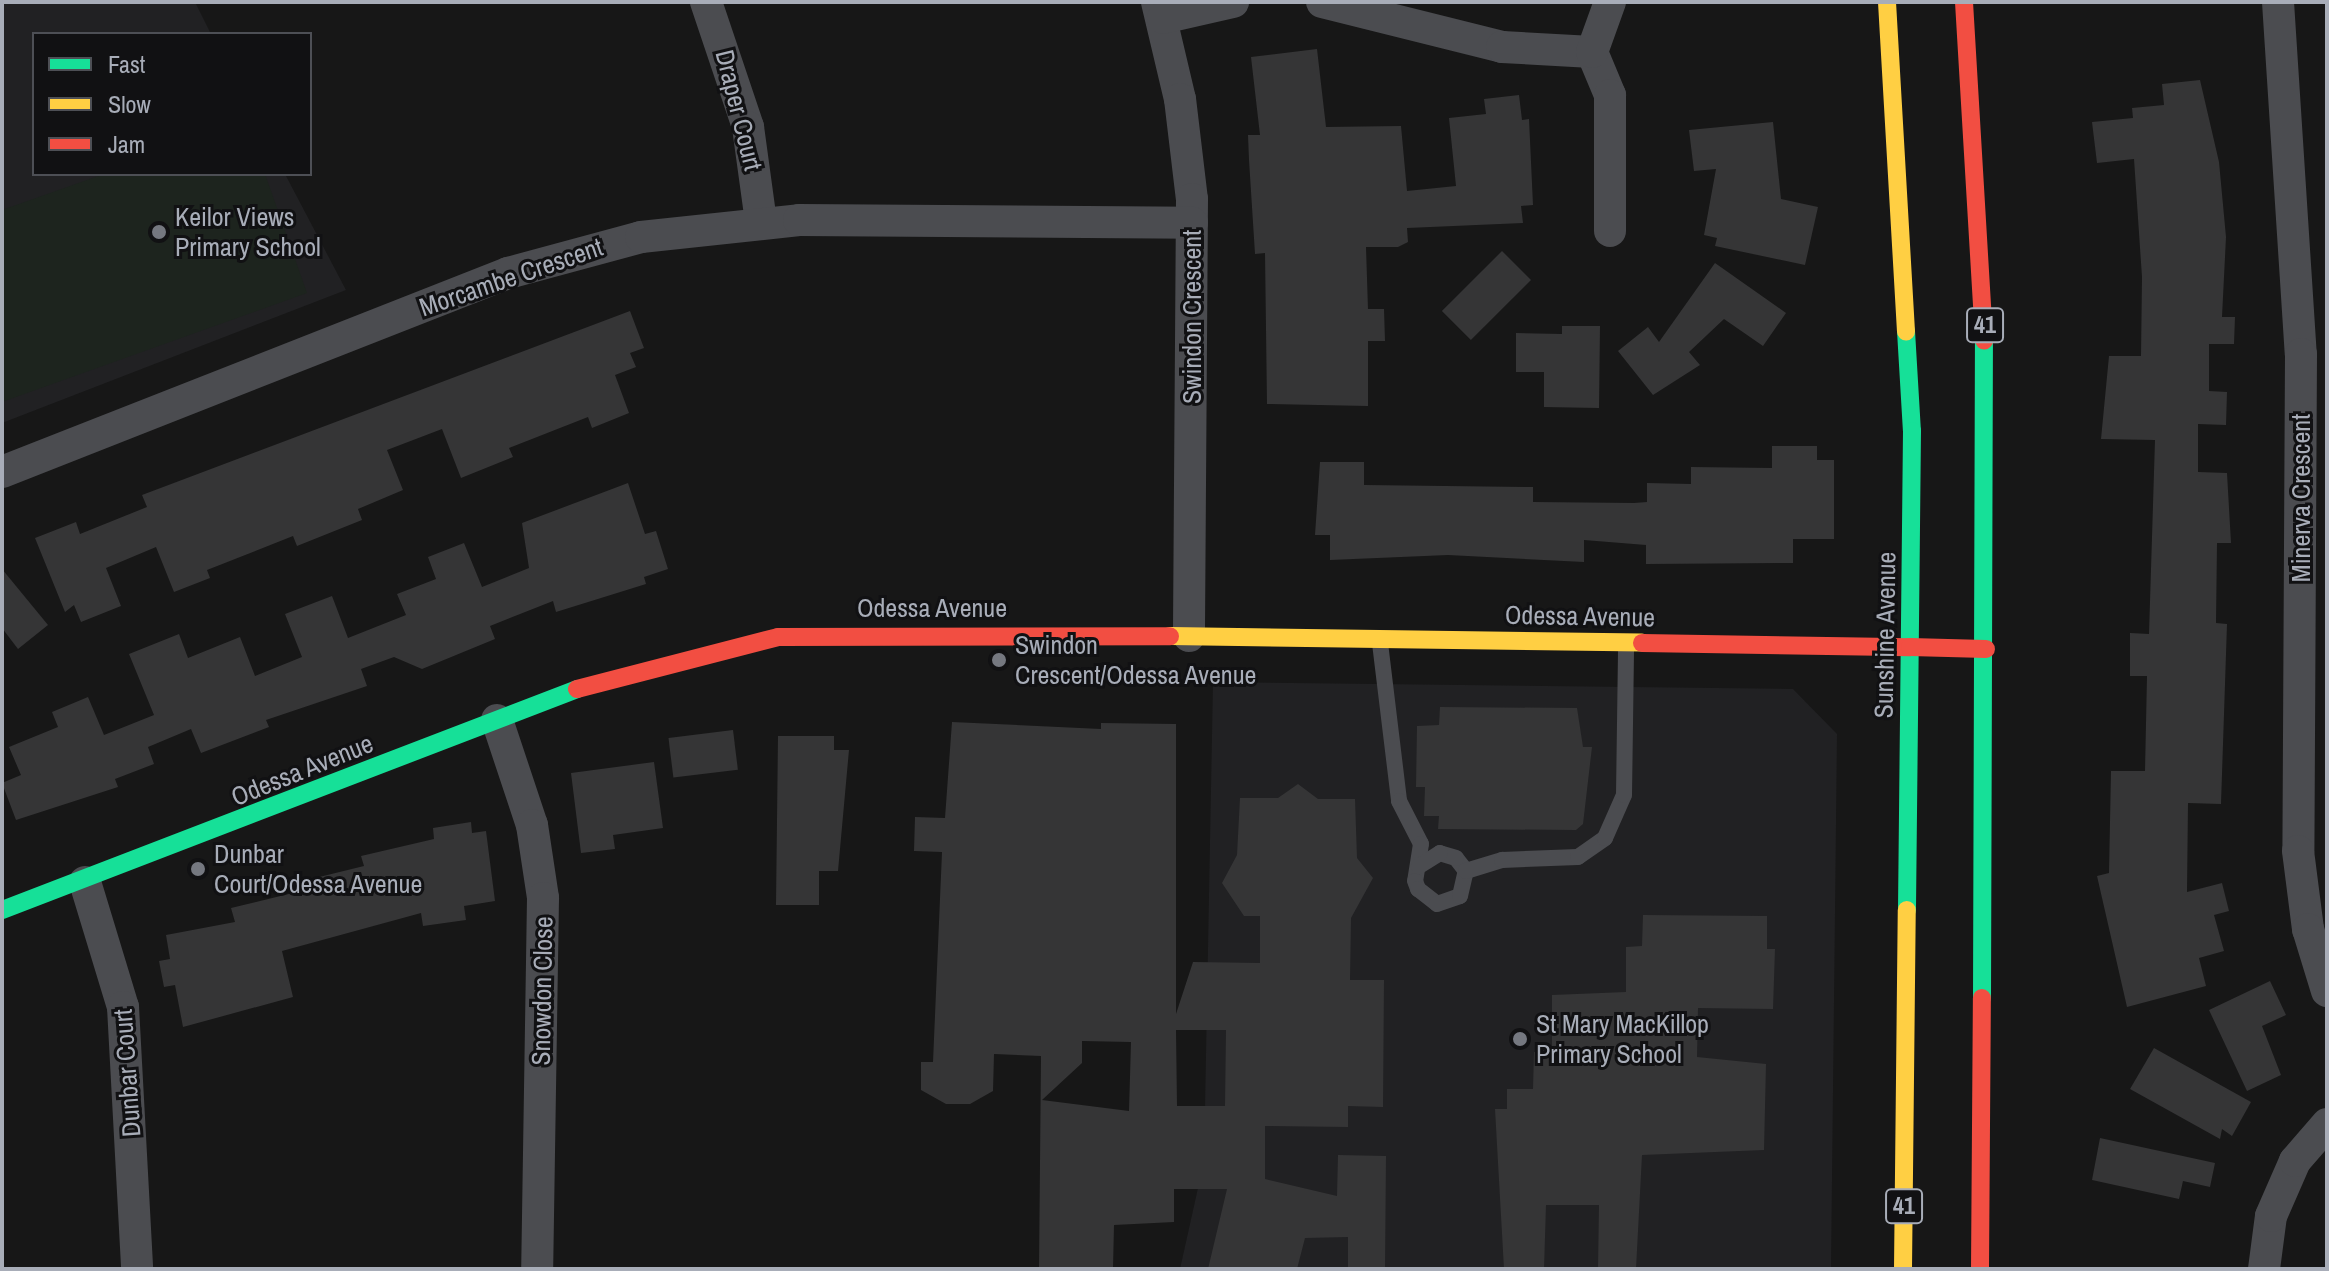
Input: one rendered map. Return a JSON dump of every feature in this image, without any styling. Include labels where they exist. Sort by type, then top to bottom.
[{"type":"main road","name":"Sunshine Avenue","points":[[1887,2],[1905,235],[1910,647],[1903,1269]]},
{"type":"main road","points":[[1908,2],[1913,73]]},
{"type":"main road","name":"41","points":[[1964,2],[1984,265],[1986,649],[1980,1269]]},
{"type":"main road","points":[[1905,235],[1915,102]]},
{"type":"main road","name":"Odessa Avenue","points":[[2,910],[85,882],[497,720],[655,662],[778,637],[1380,637],[1986,649]]},
{"type":"street","name":"Draper Court","points":[[706,2],[748,127],[761,222]]},
{"type":"street","points":[[1160,10],[1233,2]]},
{"type":"street","points":[[1322,2],[1502,47],[1592,52]]},
{"type":"street","points":[[1610,2],[1592,52],[1610,95],[1610,231]]},
{"type":"street","name":"Minerva Crescent","points":[[2278,2],[2301,354],[2298,851],[2308,929],[2327,991]]},
{"type":"street","name":"Swindon Crescent","points":[[1160,10],[1186,132],[1192,223],[1189,636]]},
{"type":"street","name":"Morcambe Crescent","points":[[2,472],[541,262],[641,237],[761,222],[1192,223]]},
{"type":"street","name":"Snowdon Close","points":[[497,720],[532,825],[543,898],[537,1269]]},
{"type":"street","name":"Dunbar Court","points":[[85,882],[123,1007],[137,1269]]},
{"type":"street","points":[[2264,1269],[2277,1202],[2295,1161],[2327,1124]]},
{"type":"lane","points":[[1380,637],[1396,785],[1421,844],[1418,889],[1437,904],[1460,896],[1466,871]]},
{"type":"lane","points":[[1466,871],[1502,860],[1578,857],[1605,838],[1624,795],[1626,642]]},
{"type":"lane","points":[[1419,866],[1449,854],[1466,871]]},
{"type":"shaded area","name":"Keilor Views Primary School","points":[[2,2],[195,2],[210,32],[32,32],[32,176],[286,176],[346,290],[2,423]]},
{"type":"shaded area","name":"Keilor Views Primary School","points":[[98,176],[266,176],[307,293],[2,402],[2,210]]},
{"type":"shaded area","name":"St Mary MacKillop Primary School","points":[[1213,682],[1793,689],[1837,734],[1831,1269],[1180,1269],[1204,1161]]},
{"type":"building","points":[[1317,49],[1326,127],[1401,126],[1407,191],[1456,186],[1449,118],[1486,114],[1484,99],[1519,95],[1522,120],[1529,119],[1533,205],[1521,206],[1523,223],[1407,228],[1408,242],[1398,247],[1366,247],[1368,309],[1384,309],[1385,341],[1368,341],[1368,406],[1267,404],[1265,253],[1255,254],[1249,160],[1248,135],[1260,135],[1251,57]]},
{"type":"building","points":[[2200,80],[2219,162],[2226,237],[2222,317],[2235,317],[2234,344],[2209,344],[2209,391],[2227,392],[2226,425],[2198,424],[2198,472],[2227,473],[2231,543],[2217,543],[2216,623],[2227,624],[2221,804],[2188,803],[2187,892],[2222,883],[2229,911],[2214,915],[2224,951],[2199,958],[2206,986],[2127,1007],[2097,876],[2109,873],[2111,771],[2145,771],[2147,676],[2130,676],[2130,633],[2149,634],[2155,440],[2101,439],[2109,356],[2141,356],[2142,277],[2134,159],[2097,163],[2092,122],[2133,118],[2132,108],[2164,105],[2162,84]]},
{"type":"building","points":[[1773,122],[1781,199],[1818,207],[1805,265],[1715,246],[1717,238],[1704,235],[1716,169],[1694,171],[1689,130]]},
{"type":"building","points":[[1502,251],[1531,280],[1471,340],[1442,311]]},
{"type":"building","points":[[1715,263],[1786,313],[1763,346],[1724,319],[1689,352],[1700,365],[1653,395],[1618,351],[1648,327],[1659,342]]},
{"type":"building","points":[[630,311],[644,348],[630,353],[636,367],[615,375],[629,413],[592,428],[588,417],[509,448],[513,457],[461,478],[442,429],[387,450],[403,490],[358,509],[362,520],[297,546],[293,536],[207,570],[210,578],[174,592],[156,547],[106,568],[121,606],[81,622],[74,605],[65,612],[35,538],[76,522],[80,534],[147,507],[142,495]]},
{"type":"building","points":[[1562,326],[1600,326],[1599,408],[1544,407],[1544,372],[1516,372],[1516,333],[1562,334]]},
{"type":"building","points":[[1772,446],[1817,446],[1817,460],[1834,460],[1834,539],[1793,539],[1793,563],[1646,564],[1646,545],[1584,540],[1584,562],[1448,555],[1330,560],[1330,535],[1315,535],[1320,462],[1364,462],[1364,485],[1533,487],[1533,502],[1634,503],[1647,502],[1647,483],[1691,484],[1691,467],[1772,468]]},
{"type":"building","points":[[628,483],[645,534],[656,531],[668,569],[644,577],[646,584],[556,612],[553,601],[490,626],[495,639],[422,669],[394,657],[361,669],[367,686],[266,720],[269,727],[201,753],[191,729],[148,747],[154,764],[115,779],[118,787],[16,820],[2,783],[21,775],[9,747],[58,727],[52,712],[88,697],[104,735],[154,715],[129,654],[179,634],[188,658],[240,637],[255,676],[302,657],[285,614],[332,596],[348,638],[406,615],[397,594],[436,579],[428,557],[464,543],[482,587],[529,568],[522,523]]},
{"type":"building","points":[[2,569],[48,625],[18,649],[2,628]]},
{"type":"building","points":[[1440,707],[1577,708],[1583,747],[1592,747],[1583,824],[1576,830],[1438,829],[1439,816],[1424,816],[1425,787],[1416,787],[1417,726],[1439,725]]},
{"type":"building","points":[[952,722],[1101,729],[1101,723],[1176,724],[1176,1014],[1193,962],[1260,963],[1260,916],[1244,916],[1222,883],[1237,855],[1240,798],[1278,798],[1298,784],[1318,799],[1355,799],[1357,858],[1373,878],[1351,918],[1350,980],[1384,980],[1383,1107],[1348,1106],[1348,1127],[1265,1126],[1265,1179],[1337,1196],[1338,1155],[1386,1156],[1385,1269],[1348,1269],[1348,1237],[1305,1238],[1297,1269],[1208,1269],[1227,1189],[1174,1189],[1174,1222],[1114,1225],[1113,1269],[1039,1269],[1041,1056],[994,1054],[993,1091],[970,1104],[946,1104],[921,1090],[921,1062],[933,1062],[942,852],[914,851],[915,817],[945,818]],"holes":[[[1176,1030],[1226,1030],[1225,1106],[1177,1106]],[[1082,1041],[1131,1042],[1129,1111],[1042,1100],[1082,1063]]]},
{"type":"building","points":[[733,730],[738,770],[673,778],[668,738]]},
{"type":"building","points":[[778,736],[834,736],[834,750],[849,750],[838,871],[819,871],[819,905],[776,905]]},
{"type":"building","points":[[654,762],[663,828],[613,835],[615,849],[581,853],[571,773]]},
{"type":"building","points":[[471,822],[472,833],[486,831],[495,901],[464,906],[466,920],[423,926],[421,913],[282,951],[293,997],[183,1027],[175,985],[164,987],[159,961],[170,959],[166,935],[235,922],[231,908],[309,889],[307,880],[364,866],[361,856],[434,839],[433,828]]},
{"type":"building","points":[[1643,915],[1767,916],[1767,949],[1775,949],[1773,1009],[1698,1008],[1697,1057],[1766,1064],[1764,1150],[1642,1155],[1636,1269],[1598,1269],[1599,1205],[1546,1205],[1544,1269],[1504,1269],[1495,1109],[1507,1109],[1507,1089],[1533,1089],[1534,1052],[1552,1052],[1552,995],[1626,992],[1626,947],[1642,946]]},
{"type":"building","points":[[2270,981],[2286,1015],[2262,1026],[2281,1075],[2247,1091],[2209,1010]]},
{"type":"building","points":[[2154,1048],[2251,1102],[2232,1136],[2222,1129],[2220,1139],[2130,1089]]},
{"type":"building","points":[[2100,1138],[2215,1163],[2210,1187],[2183,1181],[2179,1199],[2092,1180]]},
{"type":"traffic: fast","points":[[1906,331],[1912,431],[1907,910]]},
{"type":"traffic: fast","points":[[1982,998],[1984,340]]},
{"type":"traffic: fast","points":[[2,910],[577,689]]},
{"type":"traffic: slow","points":[[1887,2],[1906,331]]},
{"type":"traffic: slow","points":[[1170,636],[1642,643]]},
{"type":"traffic: slow","points":[[1903,1269],[1907,910]]},
{"type":"traffic: jam","points":[[1964,2],[1984,340]]},
{"type":"traffic: jam","points":[[577,689],[778,637],[1170,636]]},
{"type":"traffic: jam","points":[[1642,643],[1910,647]]},
{"type":"traffic: jam","points":[[1910,647],[1986,649]]},
{"type":"traffic: jam","points":[[1980,1269],[1982,998]]},
{"type":"place","name":"Keilor Views Primary School","points":[[159,232]]},
{"type":"place","name":"Swindon Crescent/Odessa Avenue","points":[[999,660]]},
{"type":"place","name":"Dunbar Court/Odessa Avenue","points":[[198,869]]},
{"type":"place","name":"St Mary MacKillop Primary School","points":[[1520,1039]]}]
